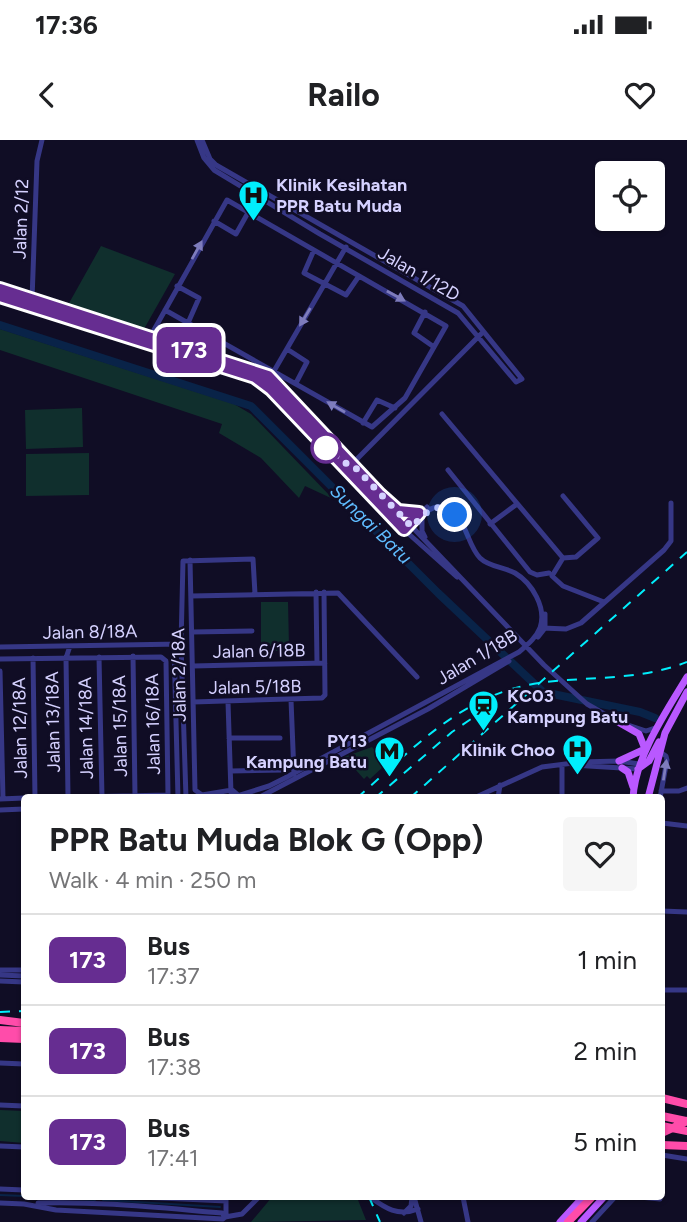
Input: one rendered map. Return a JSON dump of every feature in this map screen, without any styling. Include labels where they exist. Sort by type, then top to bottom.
[{"type":"highway","points":[[0,1020],[21,1023]]},
{"type":"highway","points":[[0,1030],[21,1031]]},
{"type":"highway","points":[[0,1038],[21,1039]]},
{"type":"highway","points":[[665,1100],[687,1104]]},
{"type":"highway","points":[[665,1117],[687,1121]]},
{"type":"highway","points":[[665,1132],[687,1121]]},
{"type":"highway","points":[[665,1127],[687,1131]]},
{"type":"highway","points":[[665,1140],[687,1144]]},
{"type":"highway","points":[[665,1145],[687,1144]]},
{"type":"highway","points":[[568,1222],[589,1200]]},
{"type":"main road","points":[[640,767],[649,761],[687,677]]},
{"type":"main road","points":[[672,711],[687,692]]},
{"type":"main road","points":[[618,722],[639,734],[645,749],[633,794]]},
{"type":"main road","points":[[633,794],[630,775],[620,765],[645,749],[664,729]]},
{"type":"main road","points":[[648,794],[664,729]]},
{"type":"main road","points":[[640,767],[648,778],[647,794]]},
{"type":"main road","points":[[561,1222],[580,1200]]},
{"type":"main road","points":[[581,1222],[601,1200]]},
{"type":"street","name":"Jalan 2/12","points":[[32,303],[37,161],[38,147],[42,140]]},
{"type":"street","name":"Jalan 1/12D","points":[[199,140],[216,165],[347,246],[458,313],[517,383],[522,379],[463,306],[347,246]]},
{"type":"street","points":[[150,337],[164,310],[177,286],[227,200],[446,326],[405,398],[372,427],[164,310]]},
{"type":"street","points":[[214,221],[236,233],[249,211]]},
{"type":"street","points":[[274,371],[347,246]]},
{"type":"street","points":[[314,250],[303,272],[347,295],[359,276]]},
{"type":"street","points":[[177,286],[200,298],[188,323]]},
{"type":"street","points":[[0,289],[32,303],[260,380],[364,488],[473,590]]},
{"type":"street","points":[[0,296],[150,337],[268,376],[352,464],[408,528],[437,551]]},
{"type":"street","points":[[425,312],[414,333],[434,347]]},
{"type":"street","points":[[364,488],[351,467],[352,464],[484,331]]},
{"type":"street","points":[[150,337],[153,343],[172,352]]},
{"type":"street","points":[[287,349],[307,362],[296,383]]},
{"type":"street","points":[[363,422],[377,400],[395,408]]},
{"type":"street","points":[[442,414],[563,558]]},
{"type":"street","points":[[328,450],[347,464],[352,464]]},
{"type":"street","points":[[448,470],[533,574],[549,573]]},
{"type":"street","points":[[379,494],[398,511],[421,514]]},
{"type":"street","points":[[562,496],[597,538],[576,557],[563,558]]},
{"type":"street","points":[[542,628],[561,629],[575,626],[669,545],[671,503]]},
{"type":"street","points":[[490,524],[517,504]]},
{"type":"street","name":"Jalan 1/18B","points":[[265,794],[520,653],[542,628],[540,604],[530,587],[513,572],[481,559],[461,522],[452,512],[434,507],[421,514]]},
{"type":"street","points":[[408,528],[421,514]]},
{"type":"street","points":[[421,514],[422,531],[437,551],[568,689],[618,722],[654,737]]},
{"type":"street","points":[[563,558],[552,576],[563,586],[604,602]]},
{"type":"street","points":[[177,644],[183,562],[253,559],[255,594]]},
{"type":"street","name":"Jalan 2/18A","points":[[190,560],[195,789],[201,794]]},
{"type":"street","points":[[316,592],[317,663]]},
{"type":"street","points":[[324,592],[326,663]]},
{"type":"street","name":"Jalan 1/18B","points":[[191,596],[338,593],[417,677]]},
{"type":"street","points":[[192,632],[252,631]]},
{"type":"street","name":"Jalan 2/18A","points":[[177,644],[178,794]]},
{"type":"street","name":"Jalan 2/18A","points":[[177,644],[186,794]]},
{"type":"street","name":"Jalan 8/18A","points":[[0,648],[177,644]]},
{"type":"street","name":"Jalan 13/18A","points":[[68,794],[66,658],[70,646]]},
{"type":"street","points":[[0,659],[133,656]]},
{"type":"street","name":"Jalan 16/18A","points":[[133,656],[161,657],[166,661],[168,794]]},
{"type":"street","name":"Jalan 15/18A","points":[[133,656],[135,794]]},
{"type":"street","name":"Jalan 14/18A","points":[[99,657],[102,794]]},
{"type":"street","name":"Jalan 12/18A","points":[[33,658],[34,794]]},
{"type":"street","name":"Jalan 6/18B","points":[[193,666],[326,663]]},
{"type":"street","name":"Jalan 5/18B","points":[[193,702],[318,700],[325,695],[326,663]]},
{"type":"street","points":[[0,671],[1,799],[21,798]]},
{"type":"street","points":[[291,700],[294,776]]},
{"type":"street","points":[[228,702],[231,794]]},
{"type":"street","points":[[618,722],[646,731],[664,729]]},
{"type":"street","points":[[229,738],[280,738]]},
{"type":"street","points":[[660,752],[667,760],[661,794]]},
{"type":"street","points":[[483,794],[537,768],[581,762],[640,767]]},
{"type":"street","points":[[562,794],[566,765]]},
{"type":"street","points":[[231,771],[283,770]]},
{"type":"street","name":"Jalan 1/18B","points":[[245,794],[294,776]]},
{"type":"street","points":[[499,794],[500,785]]},
{"type":"street","points":[[665,794],[687,788]]},
{"type":"street","points":[[232,790],[237,794]]},
{"type":"street","name":"Jalan 2/18A","points":[[208,794],[232,790]]},
{"type":"street","points":[[0,810],[21,809]]},
{"type":"street","points":[[665,823],[687,826]]},
{"type":"street","points":[[665,911],[687,912]]},
{"type":"street","points":[[0,971],[21,970]]},
{"type":"street","points":[[0,971],[21,975]]},
{"type":"street","points":[[0,981],[21,982]]},
{"type":"street","points":[[665,990],[687,990]]},
{"type":"street","points":[[0,1063],[21,1064]]},
{"type":"street","points":[[0,1105],[21,1106]]},
{"type":"street","points":[[0,1146],[21,1147]]},
{"type":"street","points":[[665,1155],[687,1159]]},
{"type":"street","points":[[0,1189],[21,1190]]},
{"type":"street","points":[[99,1200],[99,1205]]},
{"type":"street","points":[[226,1200],[226,1217]]},
{"type":"street","points":[[24,1204],[81,1212],[223,1219],[242,1214],[256,1200]]},
{"type":"street","points":[[374,1200],[388,1210],[421,1220]]},
{"type":"street","points":[[404,1213],[411,1206],[412,1200]]},
{"type":"street","points":[[414,1200],[421,1220]]},
{"type":"street","points":[[464,1200],[468,1222]]},
{"type":"street","points":[[592,1222],[612,1200]]},
{"type":"street","points":[[0,1203],[99,1205],[222,1213],[226,1217]]},
{"type":"street","points":[[404,1213],[418,1209]]},
{"type":"green space","points":[[101,246],[175,274],[144,329],[68,305]]},
{"type":"green space","points":[[0,329],[234,404],[251,414],[333,499],[305,486],[299,498],[261,458],[219,433],[222,424],[0,350]]},
{"type":"green space","points":[[82,408],[83,447],[26,449],[25,410]]},
{"type":"green space","points":[[89,453],[89,495],[26,496],[26,454]]},
{"type":"green space","points":[[261,602],[288,602],[289,646],[285,646],[285,651],[275,651],[275,646],[261,646]]},
{"type":"green space","points":[[372,747],[384,761],[387,760],[370,779],[367,776],[364,779],[344,757]]},
{"type":"green space","points":[[0,1110],[21,1111],[21,1143],[0,1141]]},
{"type":"green space","points":[[269,1200],[358,1200],[366,1220],[251,1222]]},
{"type":"waterway","name":"Sungai Batu","points":[[0,325],[251,406],[438,593],[543,692],[640,712],[655,718]]},
{"type":"waterway","points":[[0,1195],[21,1196]]},
{"type":"waterway","points":[[103,1200],[220,1207]]},
{"type":"railway","points":[[415,794],[687,552]]},
{"type":"railway","points":[[362,794],[440,726],[486,699],[511,689],[539,683],[632,675],[687,662]]},
{"type":"railway","points":[[380,794],[452,732],[490,706]]},
{"type":"railway","points":[[0,1012],[21,1011]]},
{"type":"railway","points":[[370,1200],[380,1222]]},
{"type":"bus line","name":"173","points":[[0,289],[263,373],[379,494],[398,511],[419,513],[404,529],[271,389],[255,377],[0,296]]},
{"type":"place","name":"Klinik Kesihatan PPR Batu Muda","points":[[253,222]]},
{"type":"place","name":"KC03 Kampung Batu","points":[[484,733]]},
{"type":"place","name":"Klinik Choo","points":[[578,777]]},
{"type":"place","name":"PY13 Kampung Batu","points":[[390,778]]},
{"type":"route","points":[[326,448],[347,464],[352,464],[412,527],[434,507],[444,508],[455,515]]}]
